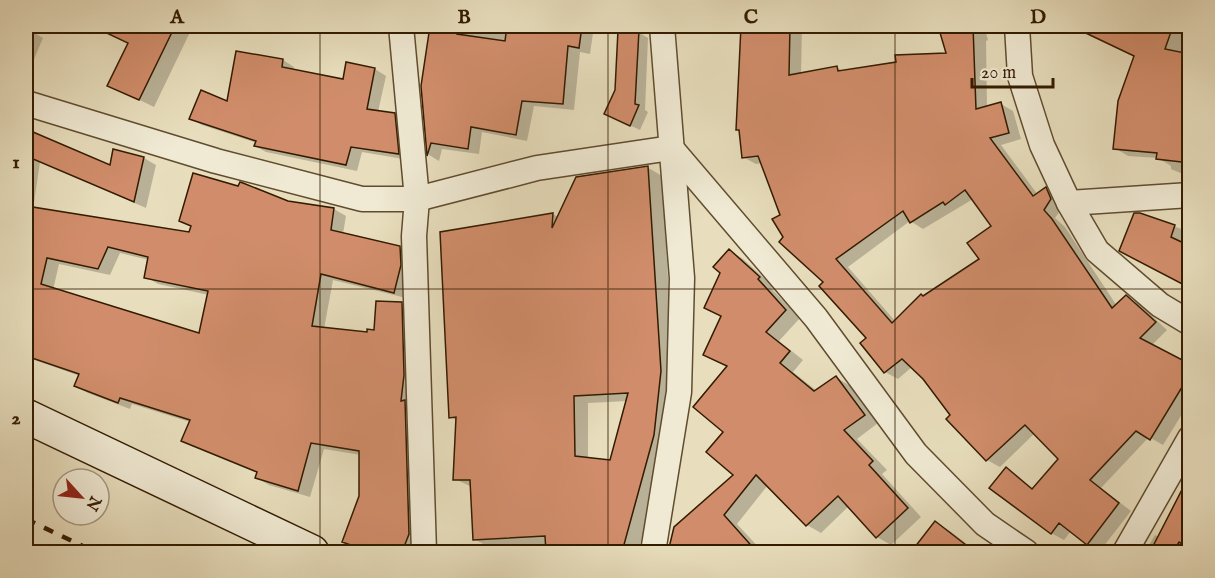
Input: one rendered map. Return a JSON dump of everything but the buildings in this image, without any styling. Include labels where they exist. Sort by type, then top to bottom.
[{"type":"main road","points":[[26,416],[312,552]]},
{"type":"street","points":[[401,26],[417,200],[414,236],[424,552]]},
{"type":"street","points":[[653,552],[679,392],[682,278],[662,26]]},
{"type":"street","points":[[1017,26],[1020,76],[1042,145],[1069,203],[1097,251],[1160,305],[1190,323]]},
{"type":"street","points":[[26,103],[216,161],[362,199],[417,200],[537,168],[671,148]]},
{"type":"street","points":[[671,148],[816,318],[916,454],[985,524],[1026,552]]},
{"type":"street","points":[[1069,203],[1190,195]]},
{"type":"street","points":[[1125,552],[1190,438]]},
{"type":"railway","points":[[26,519],[95,552]]}]
